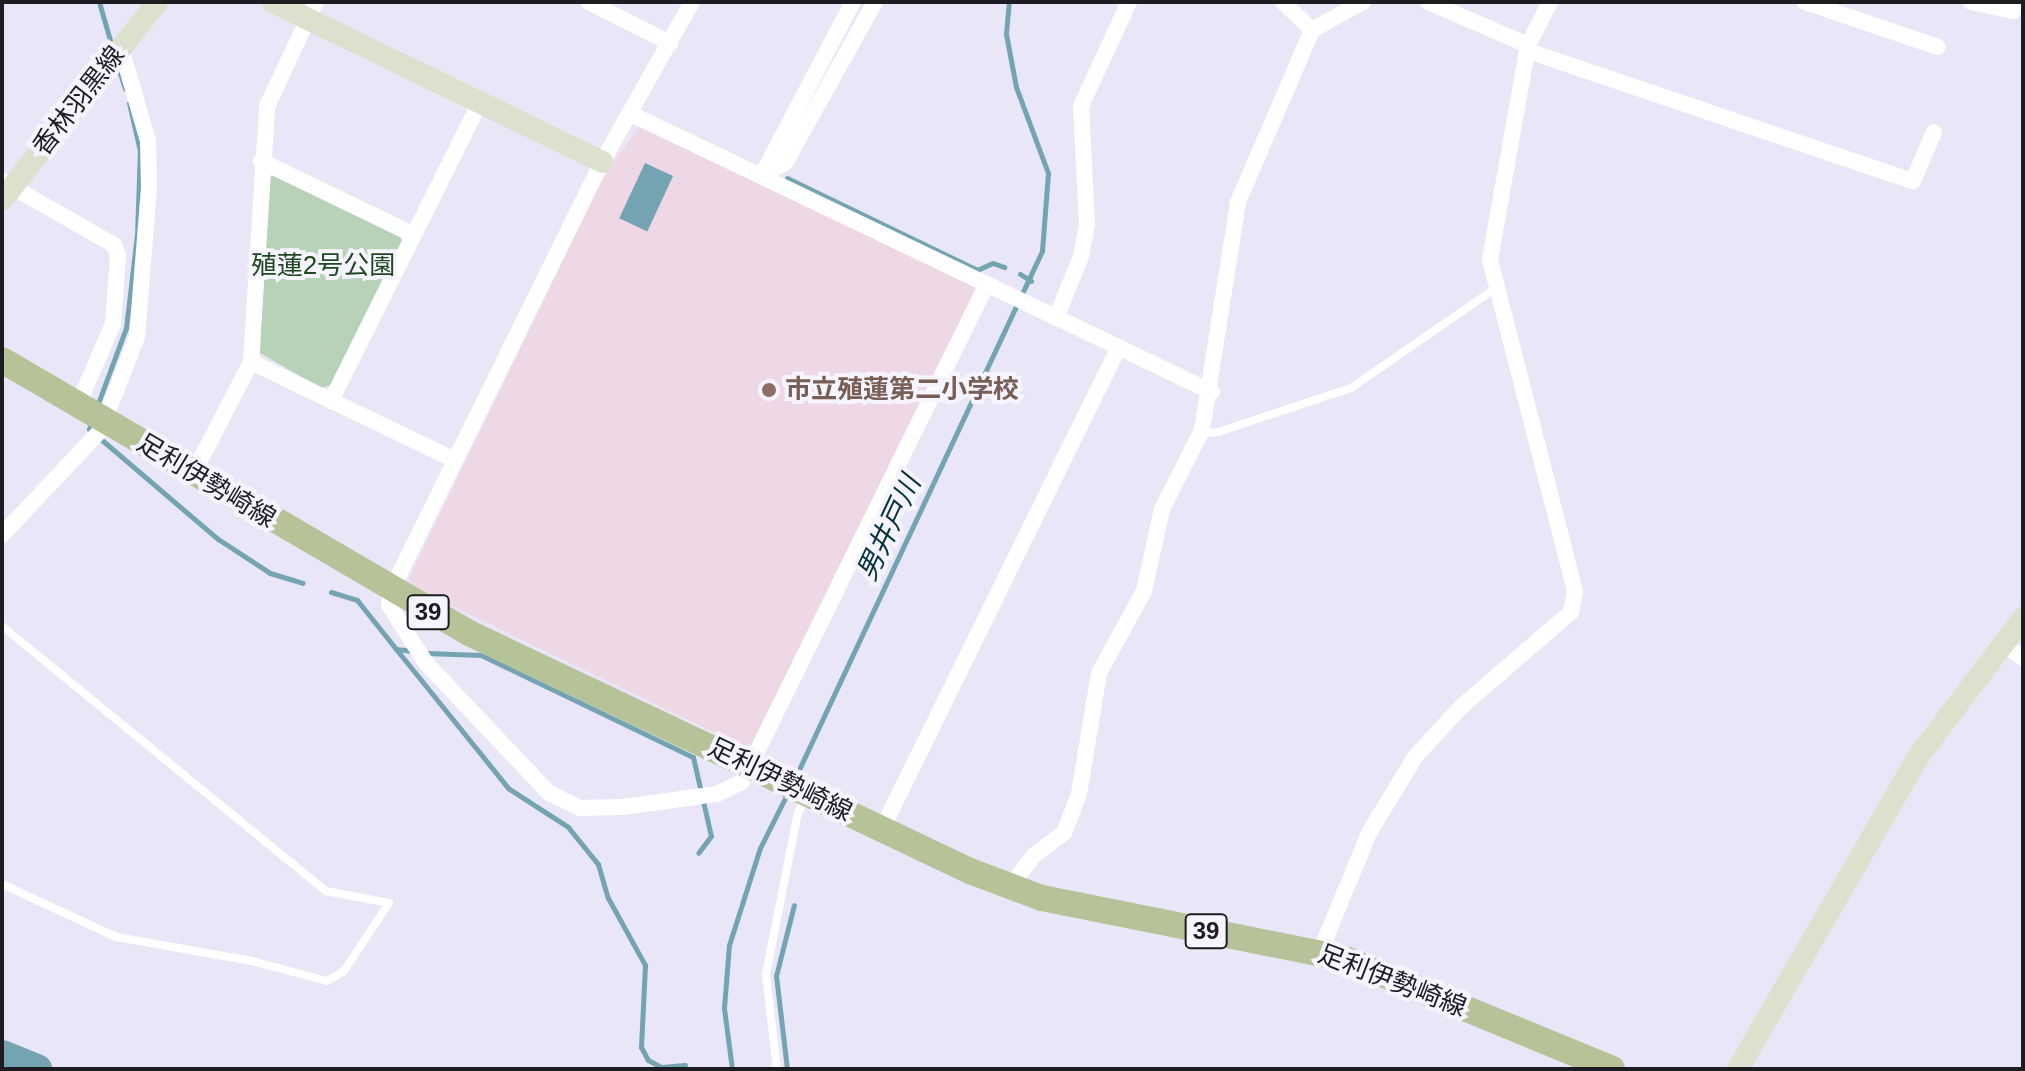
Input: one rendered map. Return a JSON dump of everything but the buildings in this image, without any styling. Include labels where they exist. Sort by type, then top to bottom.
[{"type":"main road","name":"足利伊勢崎線","points":[[2,360],[94,420],[194,472],[391,591],[469,633],[1010,887],[1095,910],[1320,952],[1612,1069]]},
{"type":"street","name":"香林羽黒線","points":[[6,189],[157,2]]},
{"type":"street","points":[[273,2],[312,10],[480,102],[602,162]]},
{"type":"street","points":[[589,2],[670,43]]},
{"type":"street","points":[[692,2],[602,162],[391,591],[389,605],[426,663],[549,793],[580,808],[623,807],[717,794],[761,770],[987,284]]},
{"type":"street","points":[[762,175],[853,2]]},
{"type":"street","points":[[762,175],[785,163],[875,2]]},
{"type":"street","points":[[1056,318],[1081,256],[1087,225],[1081,106],[1129,2]]},
{"type":"street","points":[[1283,2],[1312,30]]},
{"type":"street","points":[[1010,887],[1033,856],[1064,833],[1079,794],[1099,673],[1148,580],[1162,509],[1201,433],[1212,392],[1232,223],[1312,30],[1363,2]]},
{"type":"street","points":[[1428,2],[1528,48],[1913,181],[1934,132]]},
{"type":"street","points":[[1320,952],[1369,833],[1415,757],[1461,707],[1571,612],[1575,591],[1490,259],[1492,224],[1528,48],[1550,2]]},
{"type":"street","points":[[1805,2],[1938,47]]},
{"type":"street","points":[[1971,2],[2013,11],[2016,2]]},
{"type":"street","points":[[194,472],[251,362],[261,161],[273,86],[312,10]]},
{"type":"street","points":[[2,535],[94,420],[137,337],[149,189],[148,141],[116,54]]},
{"type":"street","points":[[331,401],[480,102]]},
{"type":"street","points":[[631,114],[1212,392]]},
{"type":"street","points":[[261,161],[414,235]]},
{"type":"street","points":[[6,189],[114,245],[118,255],[113,324],[94,420]]},
{"type":"street","points":[[882,829],[1119,347]]},
{"type":"street","points":[[251,362],[455,460]]},
{"type":"street","points":[[1738,1069],[1918,757],[2023,618]]},
{"type":"street","points":[[2003,644],[2023,658]]},
{"type":"lane","points":[[1201,433],[1218,432],[1351,388],[1497,287]]},
{"type":"lane","points":[[2,626],[326,891],[389,903],[344,971],[327,981],[252,961],[116,937],[2,884]]},
{"type":"lane","points":[[777,1069],[766,974],[798,813],[806,791]]},
{"type":"shaded area","points":[[648,127],[971,284],[975,290],[752,744],[742,746],[413,587],[409,578],[601,182],[637,129]]},
{"type":"green space","name":"殖蓮2号公園","points":[[276,173],[398,233],[402,241],[331,385],[321,388],[260,353],[268,179]]},
{"type":"water","points":[[645,163],[673,176],[647,231],[619,218]]},
{"type":"waterway","points":[[99,2],[112,47]]},
{"type":"waterway","name":"男井戸川","points":[[795,778],[1042,251],[1048,173],[1016,87],[1006,34],[1009,2]]},
{"type":"waterway","points":[[117,64],[125,89]]},
{"type":"waterway","points":[[97,406],[126,328],[137,235],[140,151],[129,103]]},
{"type":"waterway","points":[[787,178],[977,270],[993,263],[1004,267]]},
{"type":"waterway","points":[[1020,274],[1031,281]]},
{"type":"waterway","points":[[91,423],[89,429],[218,539],[270,573],[303,583]]},
{"type":"waterway","points":[[331,592],[357,600],[396,649],[413,651]]},
{"type":"waterway","points":[[396,649],[508,788],[568,827],[598,864],[608,898],[645,965],[641,1047],[648,1060],[661,1067],[685,1065]]},
{"type":"waterway","points":[[426,653],[481,655],[693,757],[711,836],[698,853]]},
{"type":"waterway","name":"男井戸川","points":[[732,1069],[724,1008],[729,945],[760,848],[787,794]]},
{"type":"waterway","points":[[787,1069],[776,976],[794,905]]},
{"type":"waterway","points":[[2,1055],[37,1069]]},
{"type":"place","name":"市立殖蓮第二小学校","points":[[769,390]]}]
